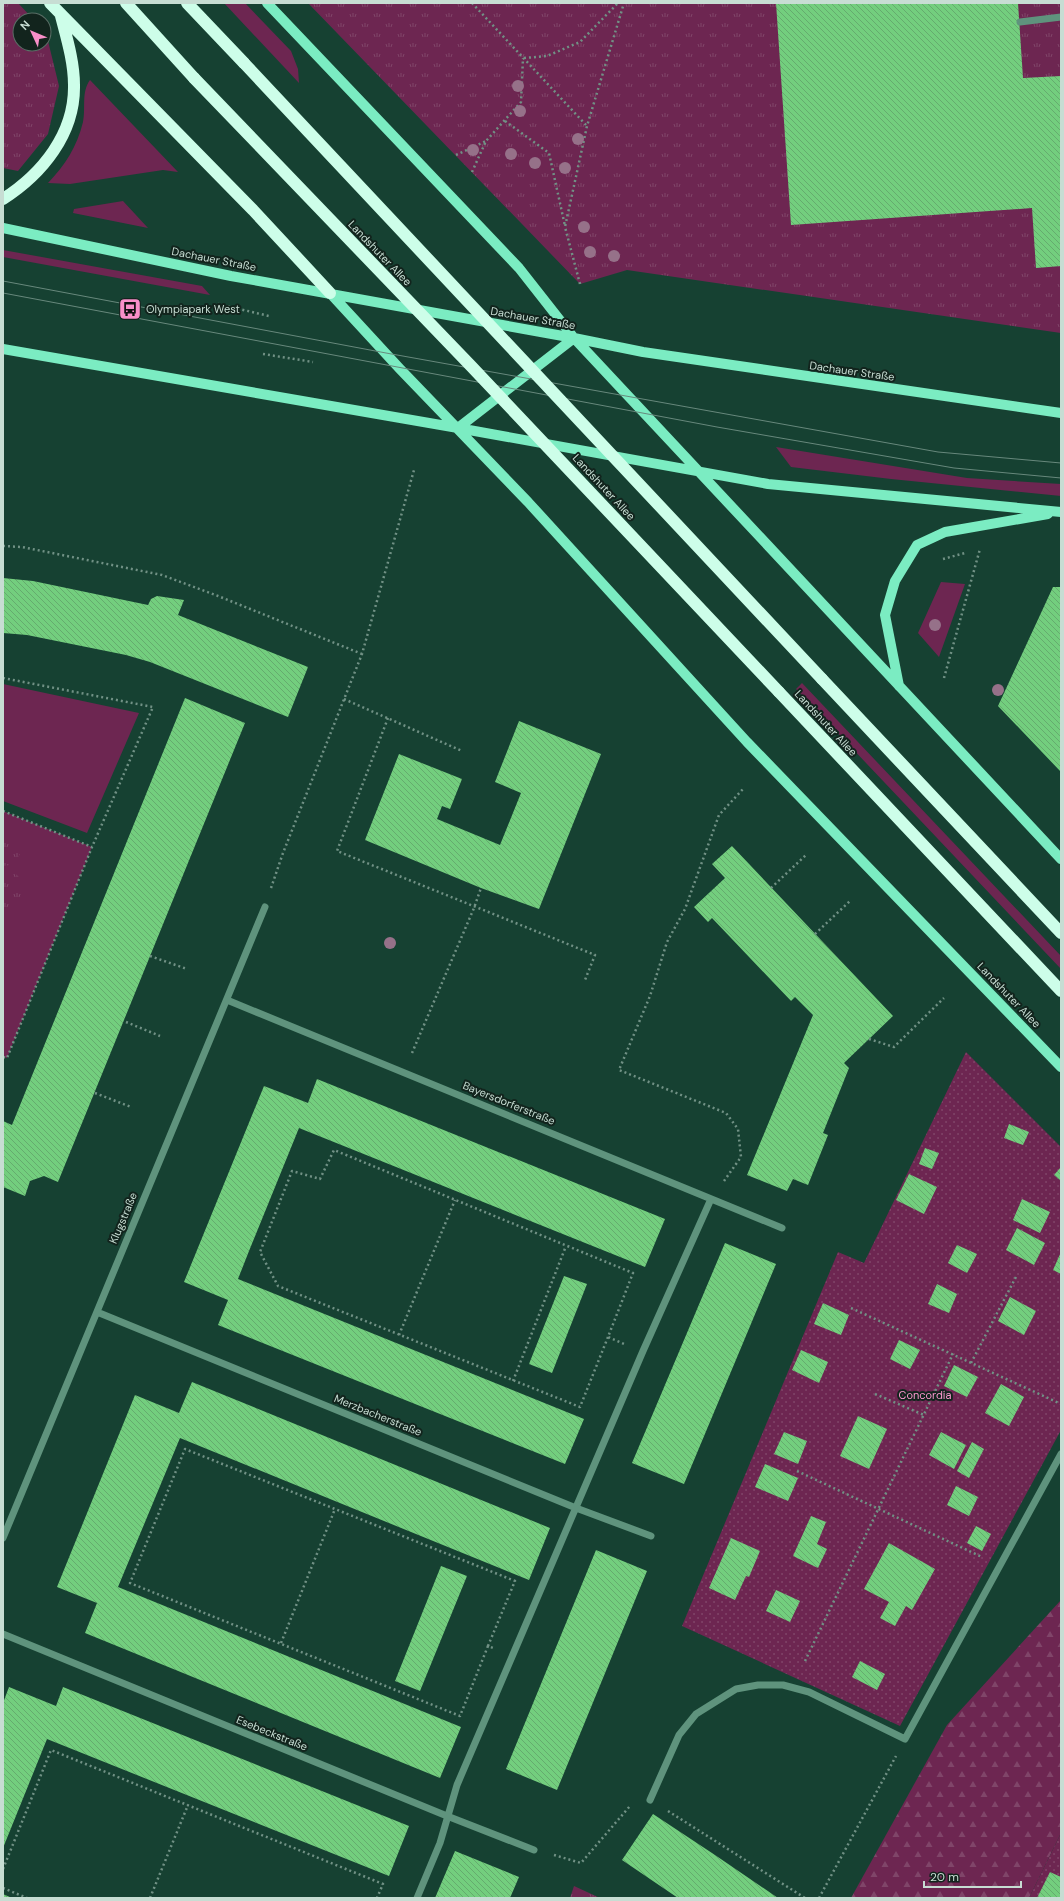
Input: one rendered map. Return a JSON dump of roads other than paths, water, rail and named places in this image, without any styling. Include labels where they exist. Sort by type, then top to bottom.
[{"type":"highway","points":[[50,3],[253,210],[330,293]]},
{"type":"highway","name":"Landshuter Allee","points":[[126,3],[194,78],[471,366],[1061,991]]},
{"type":"highway","points":[[187,3],[1061,933]]},
{"type":"highway","points":[[3,199],[48,160],[61,139],[70,116],[74,86],[71,56],[61,15]]},
{"type":"main road","points":[[267,3],[519,268],[574,338],[1061,859]]},
{"type":"main road","name":"Dachauer Straße","points":[[3,228],[230,276],[330,293],[650,353],[1061,413]]},
{"type":"main road","name":"Landshuter Allee","points":[[330,293],[400,369],[528,502],[747,742],[1061,1067]]},
{"type":"main road","points":[[458,428],[574,338]]},
{"type":"main road","points":[[3,349],[458,428],[768,484],[1061,512]]},
{"type":"main road","points":[[899,686],[885,615],[895,581],[917,545],[945,532],[1061,512]]},
{"type":"street","points":[[1020,22],[1061,17]]},
{"type":"street","name":"Klugstraße","points":[[3,1538],[265,907]]},
{"type":"street","name":"Bayersdorferstraße","points":[[227,1000],[782,1228]]},
{"type":"street","points":[[417,1898],[440,1843],[457,1785],[643,1351],[711,1199]]},
{"type":"street","name":"Merzbacherstraße","points":[[97,1312],[576,1508],[651,1536]]},
{"type":"street","points":[[650,1800],[679,1735],[696,1714],[736,1689],[758,1684],[783,1685],[809,1692],[905,1739],[1061,1454]]},
{"type":"street","name":"Esebeckstraße","points":[[3,1634],[447,1816],[534,1850]]},
{"type":"tram line","points":[[3,281],[386,353],[938,452],[1061,463]]},
{"type":"tram line","points":[[3,293],[717,427],[954,468],[1061,478]]},
{"type":"place","name":"Olympiapark West","points":[[130,309]]},
{"type":"park label","name":"Concordia","points":[[925,1395]]}]
